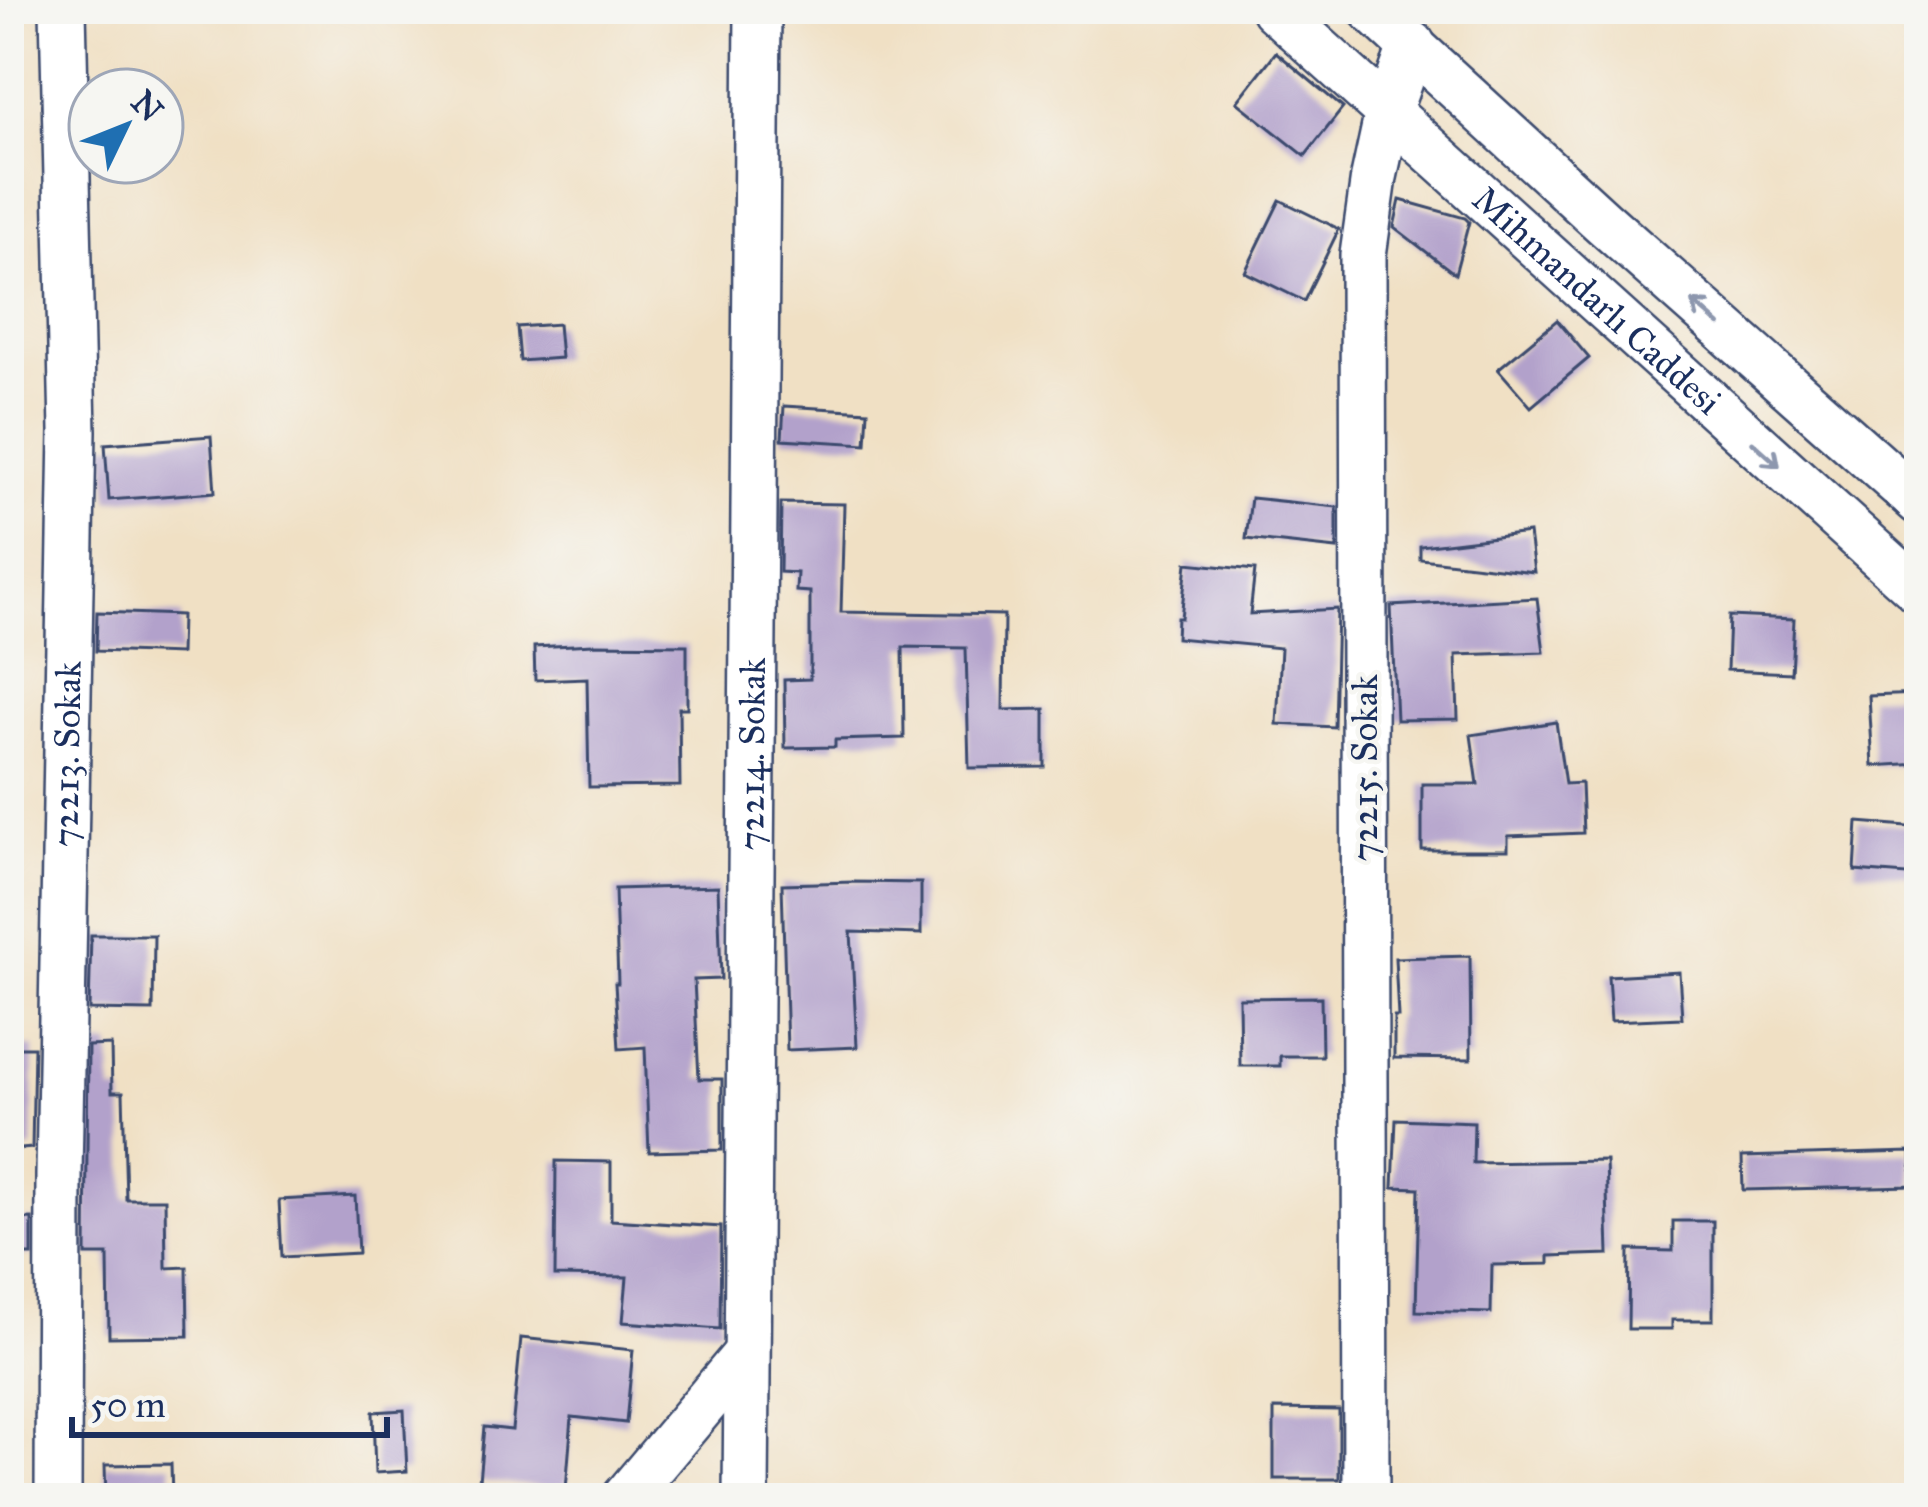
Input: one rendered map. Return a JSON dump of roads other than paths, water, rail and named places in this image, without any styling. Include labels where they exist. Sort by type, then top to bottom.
[{"type":"street","name":"72213. Sokak","points":[[58,1498],[59,1174],[74,431],[63,9]]},
{"type":"street","name":"72214. Sokak","points":[[746,1498],[758,9]]},
{"type":"street","name":"Mihmandarlı Caddesi","points":[[1274,9],[1919,591]]},
{"type":"street","name":"Mihmandarlı Caddesi","points":[[1371,9],[1919,502]]},
{"type":"street","name":"72215. Sokak","points":[[1366,1498],[1363,255],[1388,112],[1412,44]]},
{"type":"street","points":[[625,1498],[746,1354]]}]
